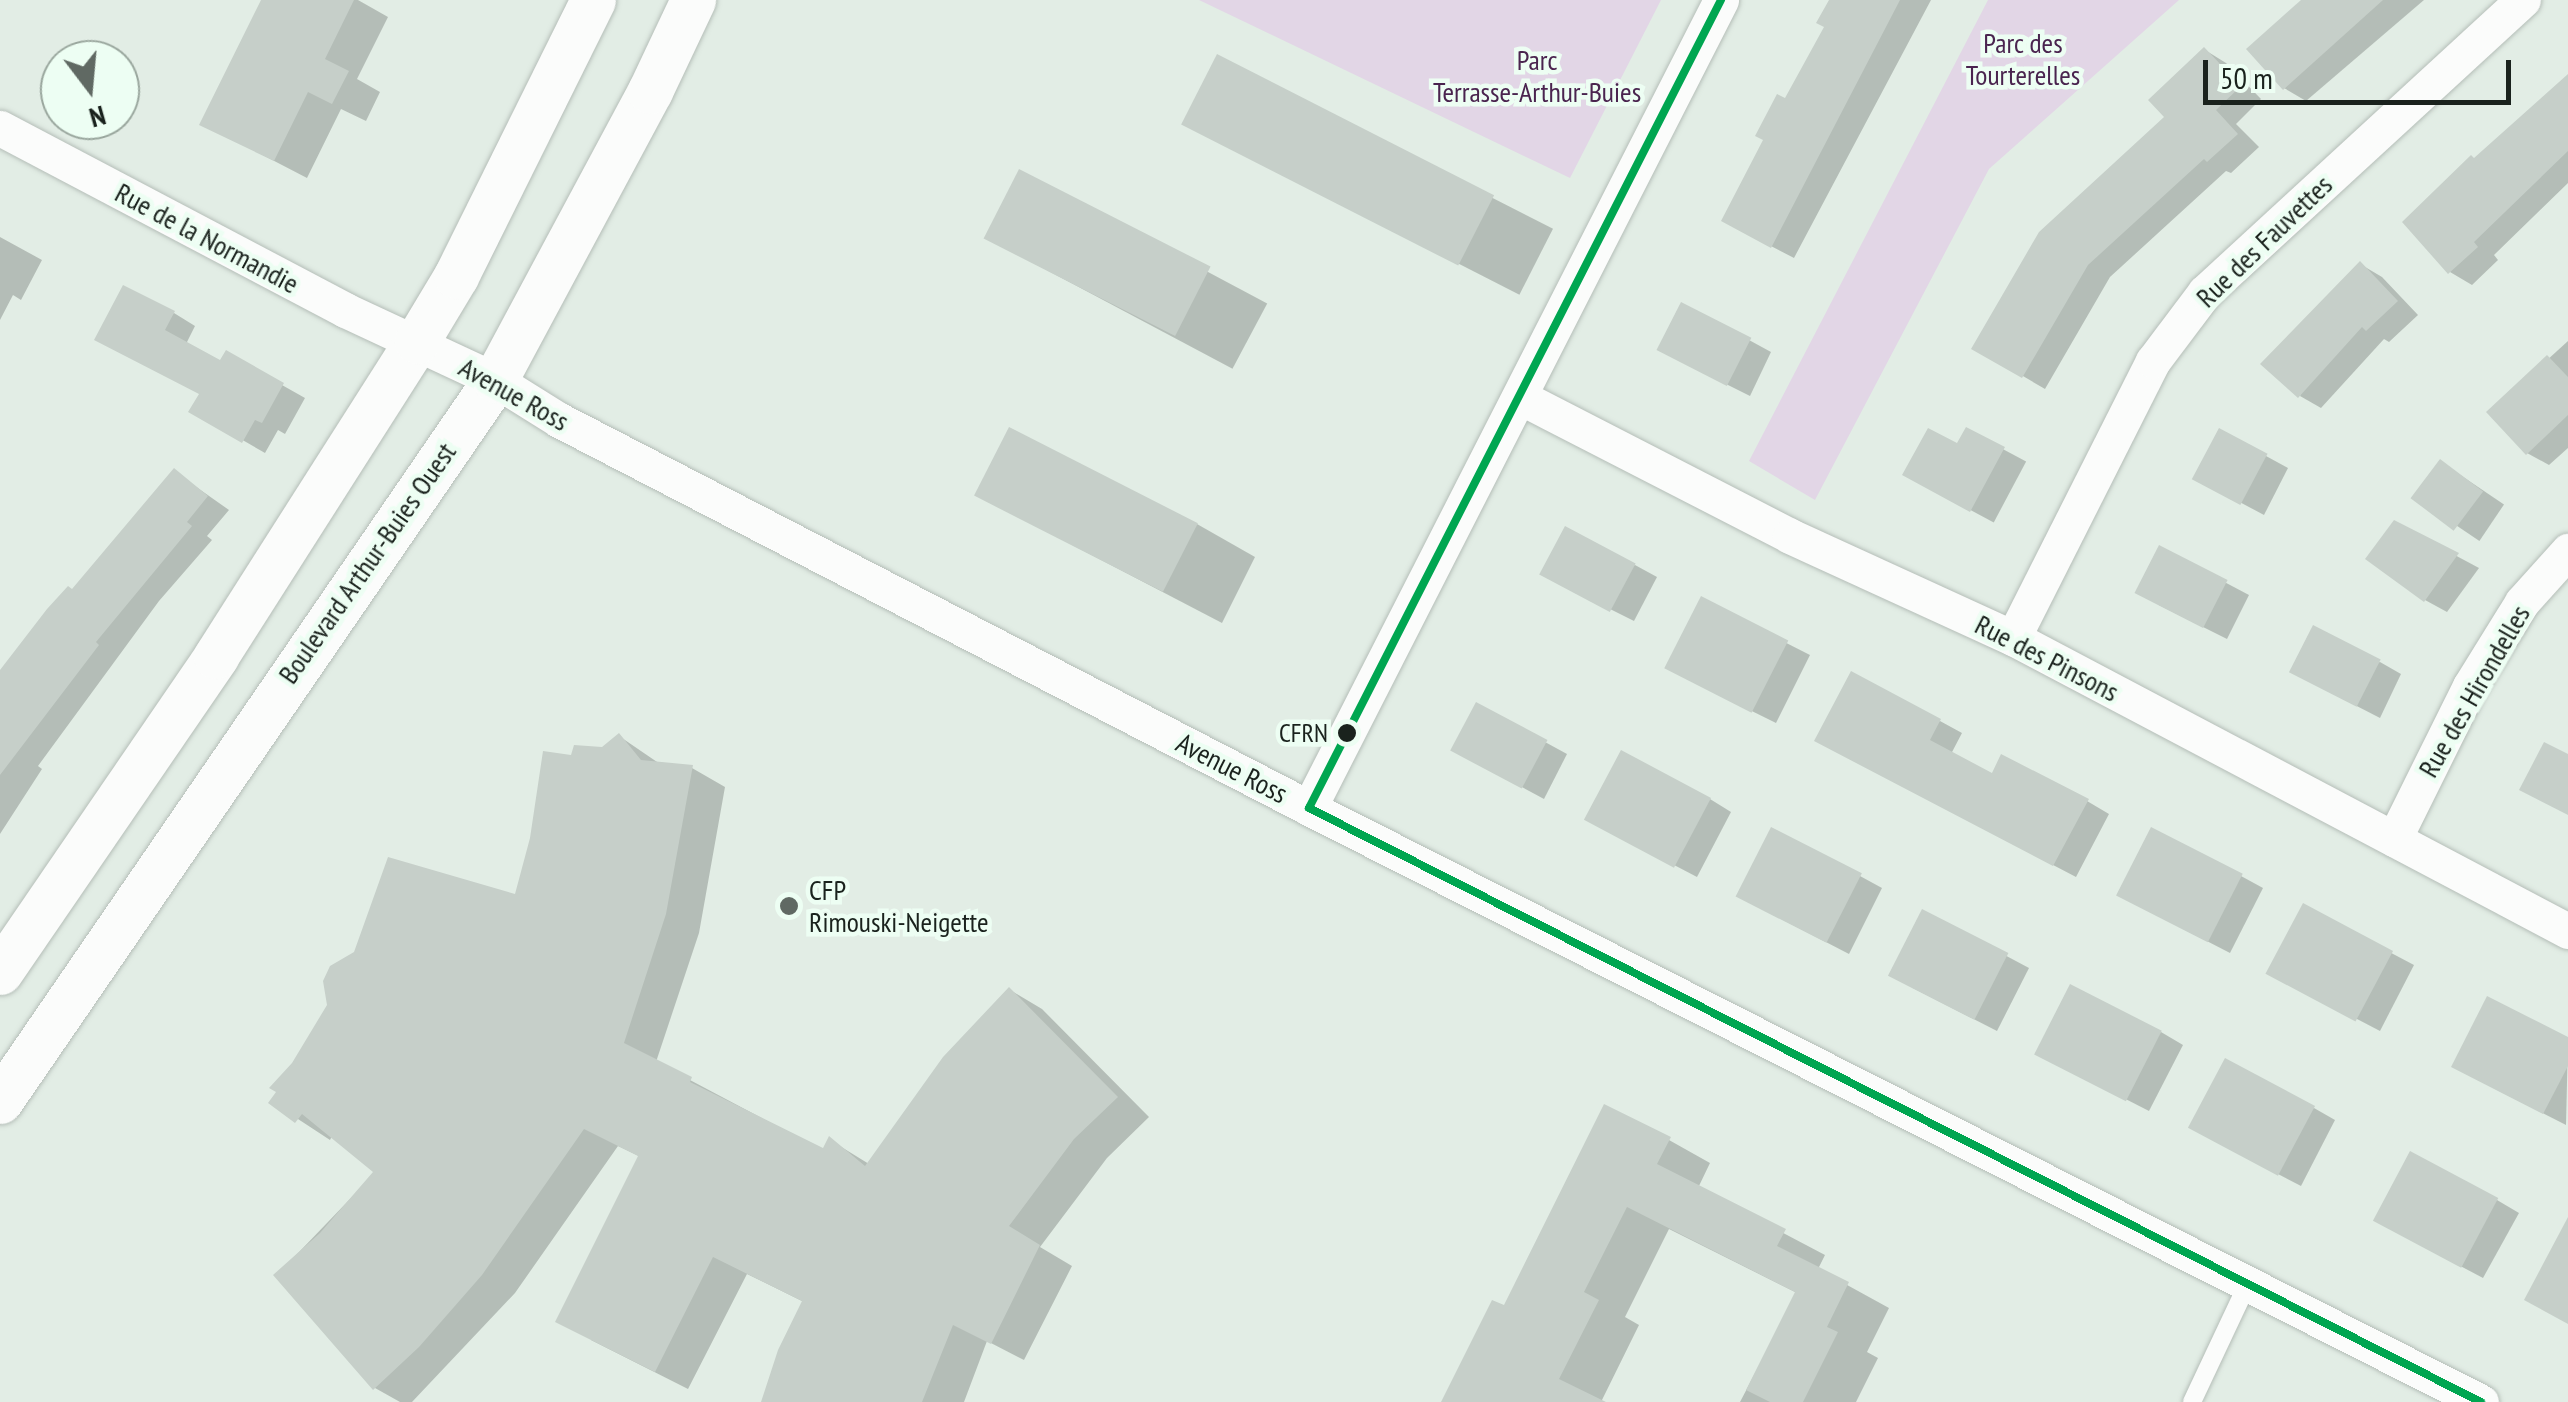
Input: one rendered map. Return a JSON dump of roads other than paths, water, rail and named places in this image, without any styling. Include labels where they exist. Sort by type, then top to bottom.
[{"type":"street","points":[[0,972],[216,656],[417,341],[456,276],[594,0]]},
{"type":"street","name":"Boulevard Arthur-Buies Ouest","points":[[0,1101],[495,380],[650,91],[693,0]]},
{"type":"street","points":[[1309,808],[1722,0]]},
{"type":"street","name":"Rue des Fauvettes","points":[[2014,638],[2152,361],[2206,292],[2523,0]]},
{"type":"street","name":"Rue de la Normandie","points":[[0,128],[345,310],[417,341]]},
{"type":"street","name":"Avenue Ross","points":[[417,341],[495,380],[559,420],[1309,808],[2480,1402]]},
{"type":"street","name":"Rue des Pinsons","points":[[1520,398],[1790,536],[2014,638],[2568,931]]},
{"type":"street","name":"Rue des Hirondelles","points":[[2394,839],[2470,686],[2522,602],[2568,551]]},
{"type":"lane","points":[[2192,1402],[2248,1285]]},
{"type":"place","name":"CFRN","points":[[1347,733]]},
{"type":"place","name":"CFP Rimouski-Neigette","points":[[789,906]]},
{"type":"park label","name":"Parc des Tourterelles","points":[[2023,59]]},
{"type":"park label","name":"Parc Terrasse-Arthur-Buies","points":[[1537,76]]}]
